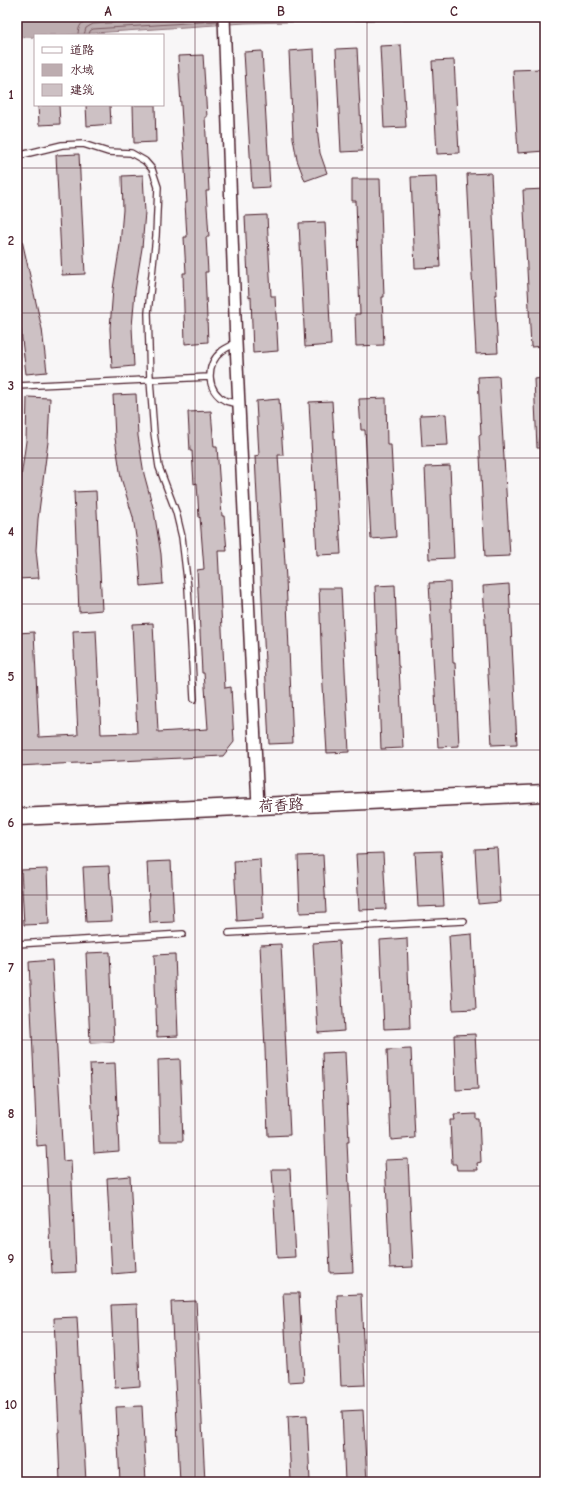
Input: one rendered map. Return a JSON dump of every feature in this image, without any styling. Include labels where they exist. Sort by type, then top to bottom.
[{"type":"street","points":[[224,22],[238,404],[258,806]]},
{"type":"street","name":"荷香路","points":[[17,817],[545,793]]},
{"type":"lane","points":[[17,156],[62,145],[83,144],[108,152],[131,153],[145,161],[152,169],[158,187],[156,236],[148,313],[150,380],[154,434],[159,467],[176,512],[182,537],[188,588],[194,699]]},
{"type":"lane","points":[[236,343],[222,351],[213,361],[209,378],[216,392],[225,400],[238,404]]},
{"type":"lane","points":[[17,386],[209,378]]},
{"type":"lane","points":[[229,933],[464,921]]},
{"type":"lane","points":[[17,944],[183,934]]},
{"type":"water","points":[[17,17],[501,17],[245,23],[79,34],[34,34],[34,37],[17,38]]},
{"type":"building","points":[[401,45],[406,127],[384,128],[380,46]]},
{"type":"building","points":[[357,48],[362,151],[341,152],[336,49]]},
{"type":"building","points":[[314,49],[318,137],[320,153],[327,173],[305,181],[297,160],[293,138],[289,51]]},
{"type":"building","points":[[262,51],[270,187],[252,188],[244,52]]},
{"type":"building","points":[[203,55],[207,117],[205,117],[209,191],[206,191],[209,237],[206,237],[208,272],[205,272],[208,342],[185,344],[183,273],[186,273],[184,237],[187,237],[185,203],[187,203],[178,56]]},
{"type":"building","points":[[454,60],[459,153],[437,154],[432,61]]},
{"type":"building","points":[[542,69],[545,151],[518,153],[513,70]]},
{"type":"building","points":[[38,106],[59,106],[60,124],[39,125]]},
{"type":"building","points":[[86,106],[110,106],[111,124],[87,126]]},
{"type":"building","points":[[133,106],[155,106],[156,142],[134,143]]},
{"type":"building","points":[[79,154],[85,274],[62,275],[56,155]]},
{"type":"building","points":[[491,173],[497,295],[495,295],[498,353],[476,354],[467,174]]},
{"type":"building","points":[[143,175],[145,212],[132,327],[134,366],[112,368],[110,328],[113,289],[120,245],[123,210],[122,176]]},
{"type":"building","points":[[436,176],[440,267],[415,268],[411,177]]},
{"type":"building","points":[[352,179],[380,179],[384,345],[356,346],[355,314],[360,314],[356,201],[352,201]]},
{"type":"building","points":[[545,189],[545,346],[531,347],[523,190]]},
{"type":"building","points":[[267,215],[271,296],[275,296],[278,351],[253,353],[251,297],[249,298],[245,216]]},
{"type":"building","points":[[325,222],[331,345],[305,347],[299,223]]},
{"type":"building","points":[[17,236],[21,236],[42,329],[47,372],[26,374],[21,331],[17,313]]},
{"type":"building","points":[[499,376],[510,556],[485,557],[479,435],[481,435],[478,377]]},
{"type":"building","points":[[545,378],[545,448],[537,448],[534,379]]},
{"type":"building","points":[[136,394],[138,436],[144,474],[154,511],[161,554],[163,584],[141,586],[139,557],[133,517],[121,478],[115,438],[113,395]]},
{"type":"building","points":[[27,397],[50,398],[48,442],[38,519],[36,550],[39,578],[17,579],[17,507],[26,441]]},
{"type":"building","points":[[386,398],[387,445],[391,445],[396,537],[371,539],[365,430],[361,430],[359,399]]},
{"type":"building","points":[[279,399],[283,455],[278,455],[286,579],[293,743],[269,744],[255,456],[259,455],[256,401]]},
{"type":"building","points":[[332,401],[341,554],[317,555],[309,402]]},
{"type":"building","points":[[211,411],[214,447],[217,447],[222,516],[224,516],[227,551],[218,551],[225,688],[231,687],[234,742],[223,756],[17,766],[17,633],[34,632],[39,737],[78,735],[73,631],[96,630],[101,734],[137,733],[132,624],[153,623],[158,732],[208,729],[204,673],[202,673],[197,570],[204,569],[197,483],[194,484],[192,451],[190,451],[188,412]]},
{"type":"building","points":[[446,414],[448,445],[422,446],[420,415]]},
{"type":"building","points":[[450,466],[454,558],[429,559],[425,467]]},
{"type":"building","points":[[96,491],[102,610],[79,612],[74,492]]},
{"type":"building","points":[[450,582],[453,663],[455,663],[459,746],[438,747],[429,583]]},
{"type":"building","points":[[509,584],[517,744],[492,745],[483,586]]},
{"type":"building","points":[[395,585],[403,748],[381,749],[375,586]]},
{"type":"building","points":[[319,588],[341,588],[349,752],[327,753]]},
{"type":"building","points":[[497,848],[500,902],[478,904],[475,849]]},
{"type":"building","points":[[441,851],[444,906],[418,907],[415,852]]},
{"type":"building","points":[[383,853],[386,909],[359,910],[356,854]]},
{"type":"building","points":[[323,855],[326,912],[300,913],[298,856]]},
{"type":"building","points":[[260,859],[263,919],[237,921],[234,861]]},
{"type":"building","points":[[171,861],[174,922],[150,923],[147,862]]},
{"type":"building","points":[[109,866],[112,921],[86,922],[83,867]]},
{"type":"building","points":[[47,869],[49,924],[24,925],[21,870]]},
{"type":"building","points":[[472,934],[476,1009],[453,1010],[449,936]]},
{"type":"building","points":[[407,938],[410,1028],[384,1029],[380,940]]},
{"type":"building","points":[[339,941],[344,1031],[318,1033],[313,943]]},
{"type":"building","points":[[281,944],[290,1135],[268,1136],[260,945]]},
{"type":"building","points":[[110,952],[114,1042],[90,1043],[86,953]]},
{"type":"building","points":[[175,954],[178,1036],[157,1037],[154,955]]},
{"type":"building","points":[[52,960],[63,1161],[71,1160],[76,1272],[52,1273],[46,1145],[37,1146],[29,962]]},
{"type":"building","points":[[475,1034],[478,1089],[456,1090],[454,1035]]},
{"type":"building","points":[[411,1049],[415,1138],[391,1140],[387,1050]]},
{"type":"building","points":[[345,1052],[349,1142],[347,1142],[353,1272],[330,1273],[322,1053]]},
{"type":"building","points":[[180,1059],[183,1141],[160,1141],[158,1060]]},
{"type":"building","points":[[115,1063],[119,1151],[94,1153],[90,1064]]},
{"type":"building","points":[[476,1114],[476,1119],[479,1119],[481,1162],[477,1163],[478,1170],[457,1170],[456,1164],[452,1164],[450,1120],[455,1120],[454,1115]]},
{"type":"building","points":[[408,1159],[413,1267],[390,1268],[385,1160]]},
{"type":"building","points":[[272,1169],[290,1169],[295,1257],[277,1258]]},
{"type":"building","points":[[130,1176],[135,1272],[112,1274],[107,1178]]},
{"type":"building","points":[[283,1293],[299,1293],[304,1381],[288,1382]]},
{"type":"building","points":[[361,1294],[365,1385],[341,1386],[337,1295]]},
{"type":"building","points":[[196,1301],[205,1482],[180,1482],[171,1302]]},
{"type":"building","points":[[137,1304],[140,1386],[115,1388],[111,1305]]},
{"type":"building","points":[[77,1317],[86,1482],[60,1482],[54,1318]]},
{"type":"building","points":[[142,1406],[146,1482],[120,1482],[116,1407]]},
{"type":"building","points":[[363,1410],[367,1482],[345,1482],[342,1411]]},
{"type":"building","points":[[307,1415],[310,1482],[291,1482],[288,1416]]}]
